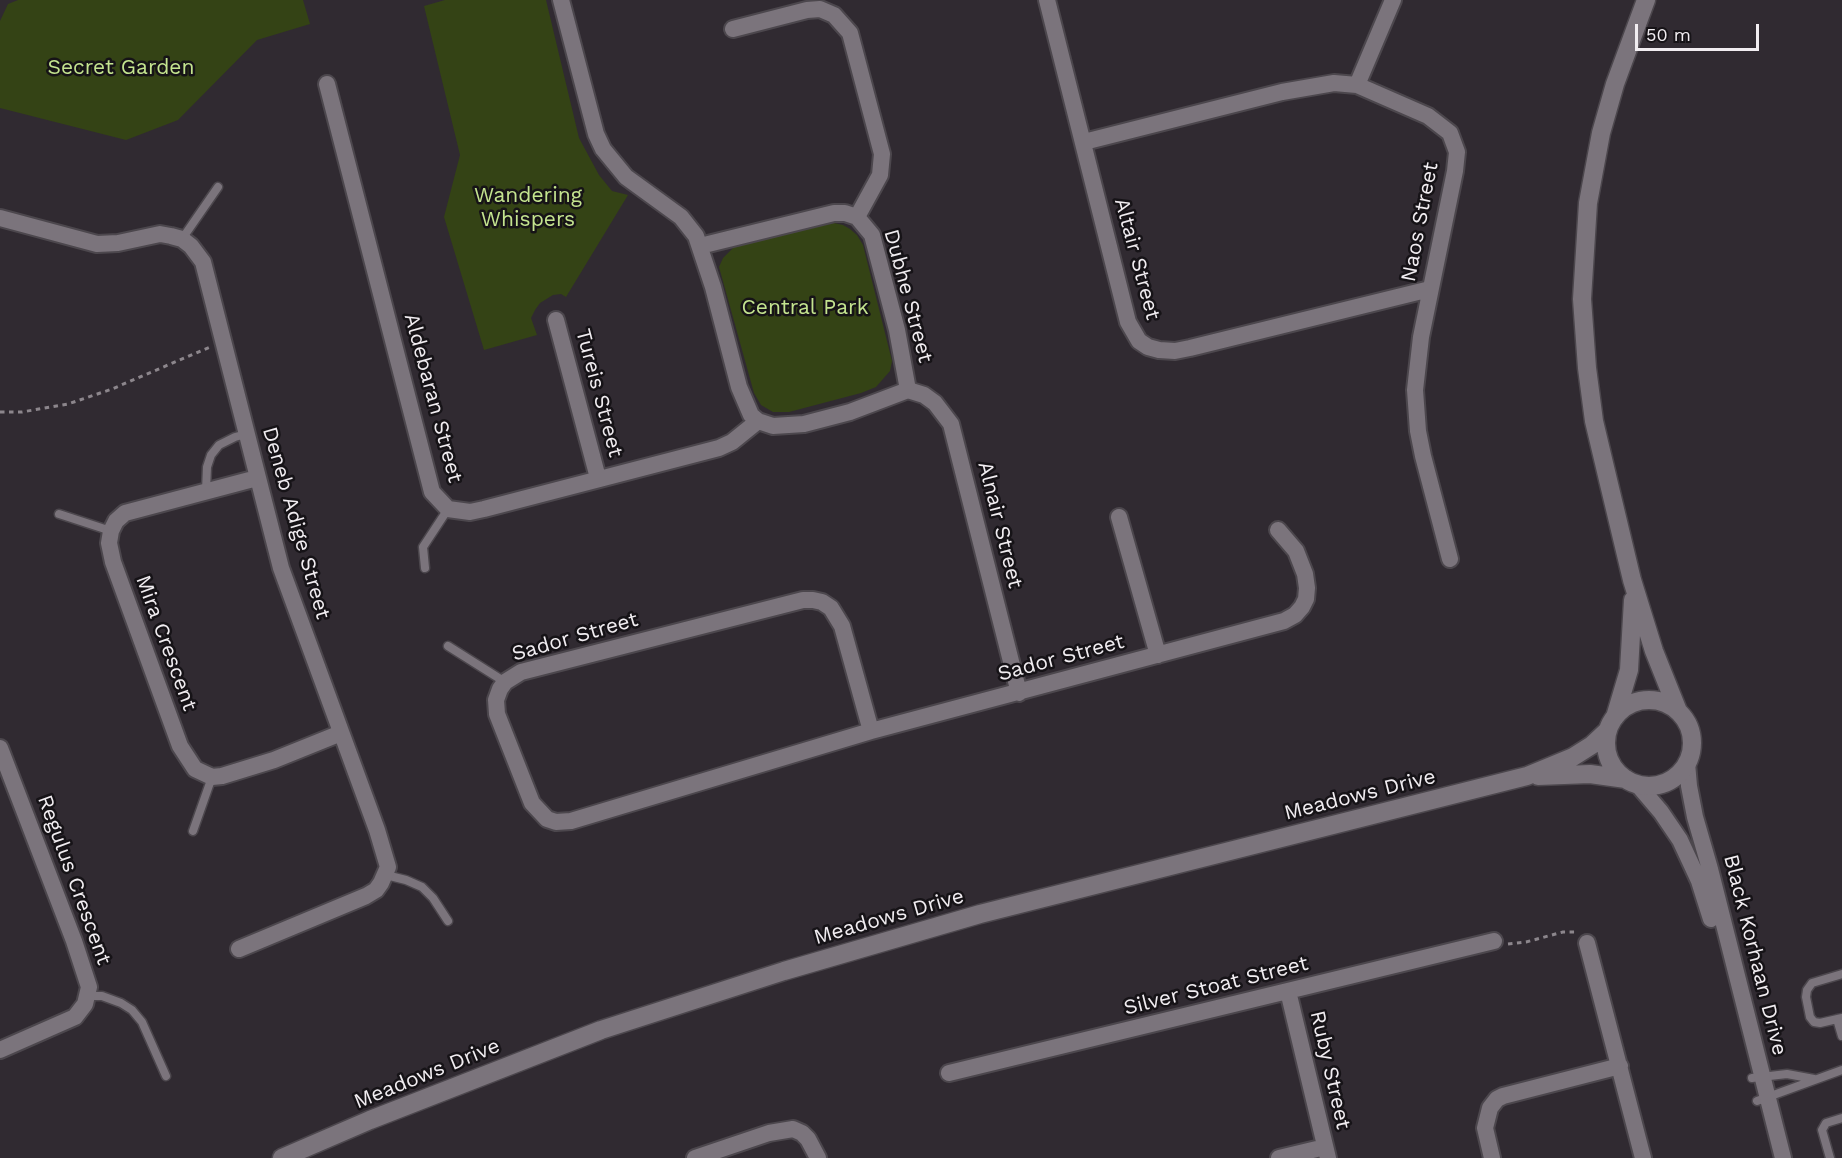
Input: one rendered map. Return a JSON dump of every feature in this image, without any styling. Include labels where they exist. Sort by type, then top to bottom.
[{"type":"street","points":[[561,0],[596,134],[603,149],[626,177],[681,217],[691,229],[700,246],[714,287],[739,387],[751,415],[758,421]]},
{"type":"street","name":"Altair Street","points":[[1047,0],[1128,322],[1139,341],[1148,347],[1175,351],[1430,289]]},
{"type":"street","points":[[1357,85],[1394,0]]},
{"type":"street","points":[[1632,580],[1633,616],[1629,670],[1606,744],[1615,770],[1632,782],[1653,786],[1678,775],[1687,763],[1692,750],[1692,735],[1687,722],[1678,711],[1660,670],[1632,580],[1594,421],[1582,299],[1588,203],[1601,132],[1646,0]]},
{"type":"street","points":[[733,29],[807,10],[820,9],[834,15],[850,33],[882,154],[880,176],[857,217]]},
{"type":"street","name":"Naos Street","points":[[1084,142],[1282,92],[1334,83],[1357,85],[1428,116],[1450,133],[1457,152],[1455,171],[1417,362],[1416,400],[1423,456],[1450,559]]},
{"type":"street","name":"Aldebaran Street","points":[[327,84],[432,492],[448,509],[470,512],[719,448],[732,442],[758,421]]},
{"type":"street","name":"Dubhe Street","points":[[700,246],[834,213],[845,213],[857,217],[872,235],[897,330],[908,390],[850,412],[804,424],[773,426],[758,421]]},
{"type":"street","points":[[0,218],[98,243],[118,243],[160,234],[182,239]]},
{"type":"street","name":"Deneb Adige Street","points":[[182,239],[198,253],[203,262],[284,576],[386,856],[388,867],[386,875]]},
{"type":"street","name":"Tureis Street","points":[[556,320],[598,478]]},
{"type":"street","name":"Alnair Street","points":[[908,390],[924,395],[935,403],[951,424],[1019,693]]},
{"type":"street","points":[[111,531],[116,521],[125,513],[257,478]]},
{"type":"street","name":"Sador Street","points":[[1119,517],[1158,655]]},
{"type":"street","name":"Sador Street","points":[[871,731],[842,626],[831,608],[822,602],[813,600],[803,600],[521,672],[505,682],[496,700],[497,714],[532,803],[539,813],[556,822],[571,821],[871,731],[1276,623],[1294,615],[1306,599],[1307,588],[1305,574],[1296,552],[1278,530]]},
{"type":"street","name":"Mira Crescent","points":[[111,531],[109,543],[113,562],[180,746],[195,769],[212,777]]},
{"type":"street","points":[[1611,724],[1625,708],[1645,701],[1666,703],[1678,711]]},
{"type":"street","name":"Meadows Drive","points":[[282,1158],[370,1120],[600,1030],[784,971],[980,914],[1527,776],[1573,757],[1592,745],[1611,724]]},
{"type":"street","points":[[212,777],[274,760],[341,734]]},
{"type":"street","name":"Regulus Crescent","points":[[0,748],[89,987],[88,996],[75,1017],[0,1050]]},
{"type":"street","name":"Black Korhaan Drive","points":[[1687,763],[1695,817],[1710,869],[1757,1077]]},
{"type":"street","name":"Meadows Drive","points":[[1527,776],[1590,774],[1632,782]]},
{"type":"street","name":"Black Korhaan Drive","points":[[1632,782],[1680,840],[1699,881],[1763,1099],[1783,1158]]},
{"type":"street","points":[[240,949],[366,897],[376,890],[386,875]]},
{"type":"street","name":"Silver Stoat Street","points":[[949,1073],[1494,941]]},
{"type":"street","points":[[1587,944],[1643,1158]]},
{"type":"street","name":"Ruby Street","points":[[1288,991],[1326,1152]]},
{"type":"street","points":[[1492,1158],[1485,1128],[1490,1108],[1497,1099],[1620,1066]]},
{"type":"street","name":"Black Korhaan Drive","points":[[1763,1099],[1772,1158]]},
{"type":"street","points":[[695,1158],[769,1133],[793,1129],[808,1139],[818,1158]]},
{"type":"street","points":[[1279,1158],[1326,1152]]},
{"type":"lane","points":[[182,239],[218,187]]},
{"type":"lane","points":[[207,491],[207,467],[211,455],[219,445],[235,436],[246,434]]},
{"type":"lane","points":[[425,568],[423,547],[448,509]]},
{"type":"lane","points":[[59,514],[111,531]]},
{"type":"lane","points":[[448,646],[505,682]]},
{"type":"lane","points":[[193,831],[212,777]]},
{"type":"lane","points":[[386,875],[422,887],[433,898],[448,921]]},
{"type":"lane","points":[[1842,974],[1812,983],[1807,990],[1806,997],[1809,1017],[1814,1022],[1820,1023],[1839,1019],[1842,1036]]},
{"type":"lane","points":[[88,996],[102,996],[132,1010],[142,1022],[166,1076]]},
{"type":"lane","points":[[1763,1099],[1842,1070]]},
{"type":"lane","points":[[1757,1077],[1787,1074],[1815,1079]]},
{"type":"lane","points":[[1830,1158],[1822,1130],[1826,1123],[1842,1118]]},
{"type":"path","points":[[0,412],[22,412],[68,404],[112,389],[222,341]]},
{"type":"path","points":[[1494,941],[1509,944],[1563,932],[1577,932],[1587,944]]},
{"type":"green space","name":"Secret Garden","points":[[18,0],[303,0],[310,24],[257,40],[178,120],[126,140],[0,108],[0,21],[8,4]]},
{"type":"green space","name":"Wandering Whispers","points":[[445,0],[546,0],[579,138],[599,175],[612,191],[628,195],[566,297],[561,294],[553,295],[540,303],[535,310],[531,318],[537,335],[484,350],[444,217],[460,155],[424,6]]},
{"type":"green space","name":"Central Park","points":[[834,223],[850,229],[863,245],[892,361],[890,371],[876,387],[861,393],[789,412],[773,412],[761,405],[754,393],[719,267],[723,258],[735,246]]}]
